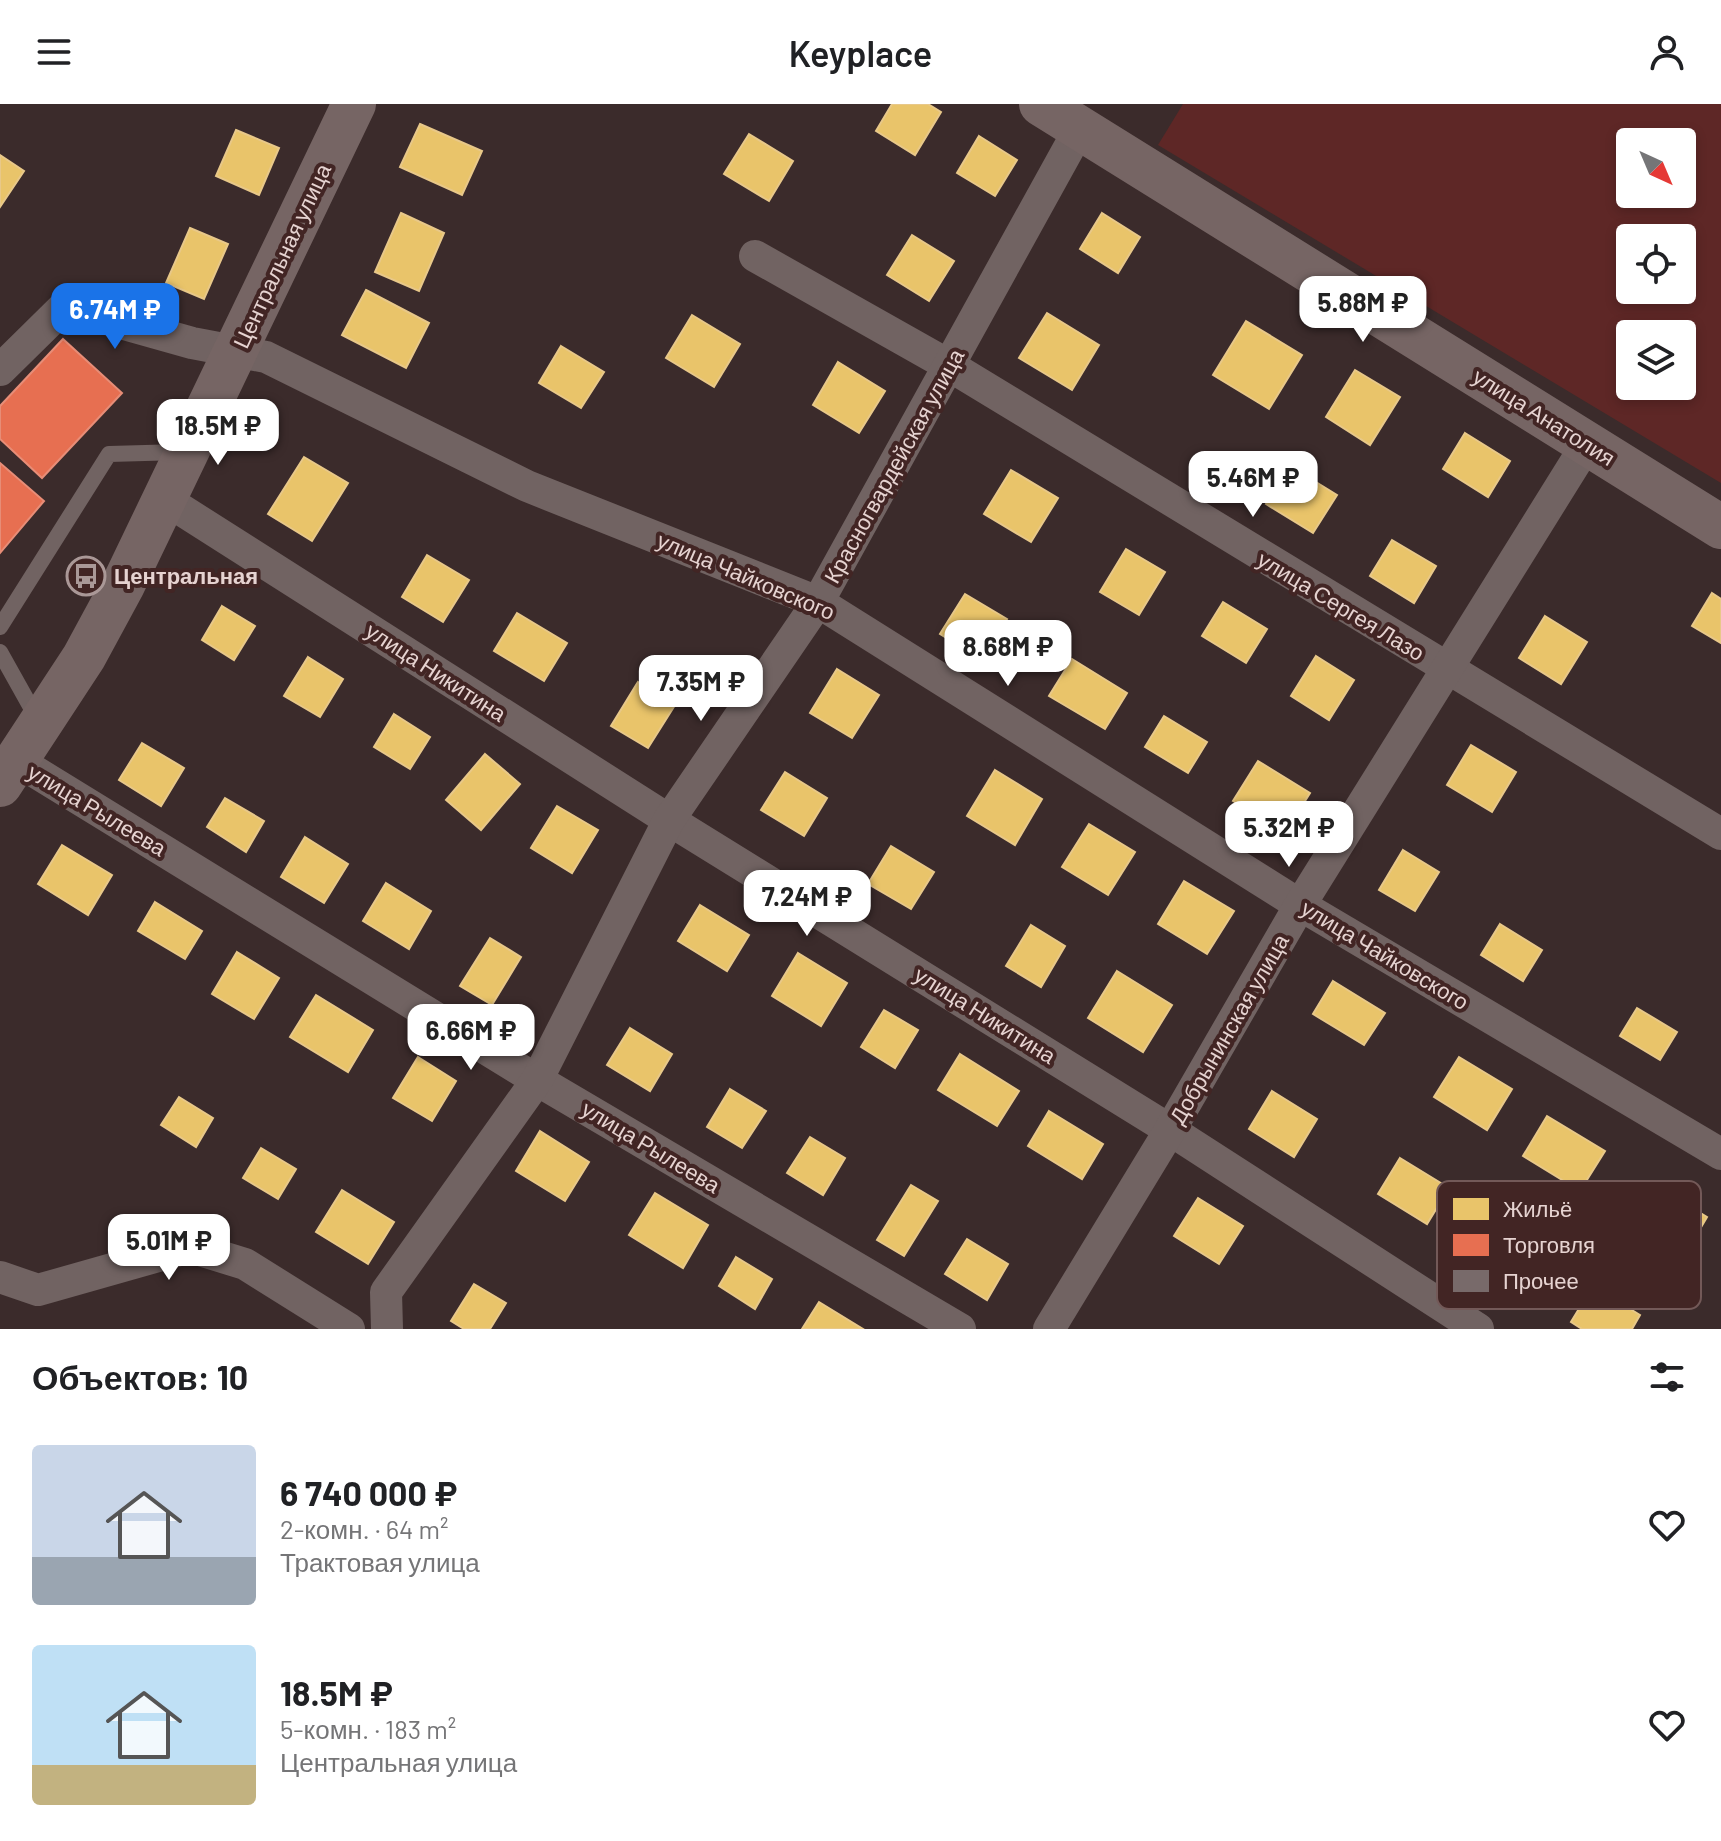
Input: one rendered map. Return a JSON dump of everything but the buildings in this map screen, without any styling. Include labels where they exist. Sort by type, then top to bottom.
[{"type":"street","name":"Центральная улица","points":[[8,773],[84,657],[166,500],[354,104]]},
{"type":"street","name":"улица Анатолия","points":[[1041,104],[1084,122],[1721,527]]},
{"type":"street","name":"Красногвардейская улица","points":[[387,1329],[386,1292],[537,1080],[669,820],[818,602],[1084,122]]},
{"type":"street","name":"улица Сергея Лазо","points":[[755,256],[950,366],[1446,670],[1721,834]]},
{"type":"street","name":"улица Чайковского","points":[[0,370],[64,307],[192,343],[266,357],[527,486],[818,602],[1300,905],[1721,1154]]},
{"type":"street","name":"Добрынинская улица","points":[[1049,1329],[1170,1130],[1300,905],[1587,444]]},
{"type":"street","name":"улица Никитина","points":[[166,500],[669,820],[1170,1130],[1437,1303]]},
{"type":"street","name":"улица Рылеева","points":[[8,773],[960,1329]]},
{"type":"street","points":[[0,1277],[38,1290],[190,1247],[245,1264],[349,1329]]},
{"type":"street","name":"улица Никитина","points":[[1447,1309],[1478,1329]]},
{"type":"lane","points":[[0,627],[109,454],[187,452]]},
{"type":"lane","points":[[0,652],[41,724]]},
{"type":"shaded area","points":[[1183,104],[1721,104],[1721,483],[1158,145]]},
{"type":"place","name":"Центральная","points":[[86,576]]}]
